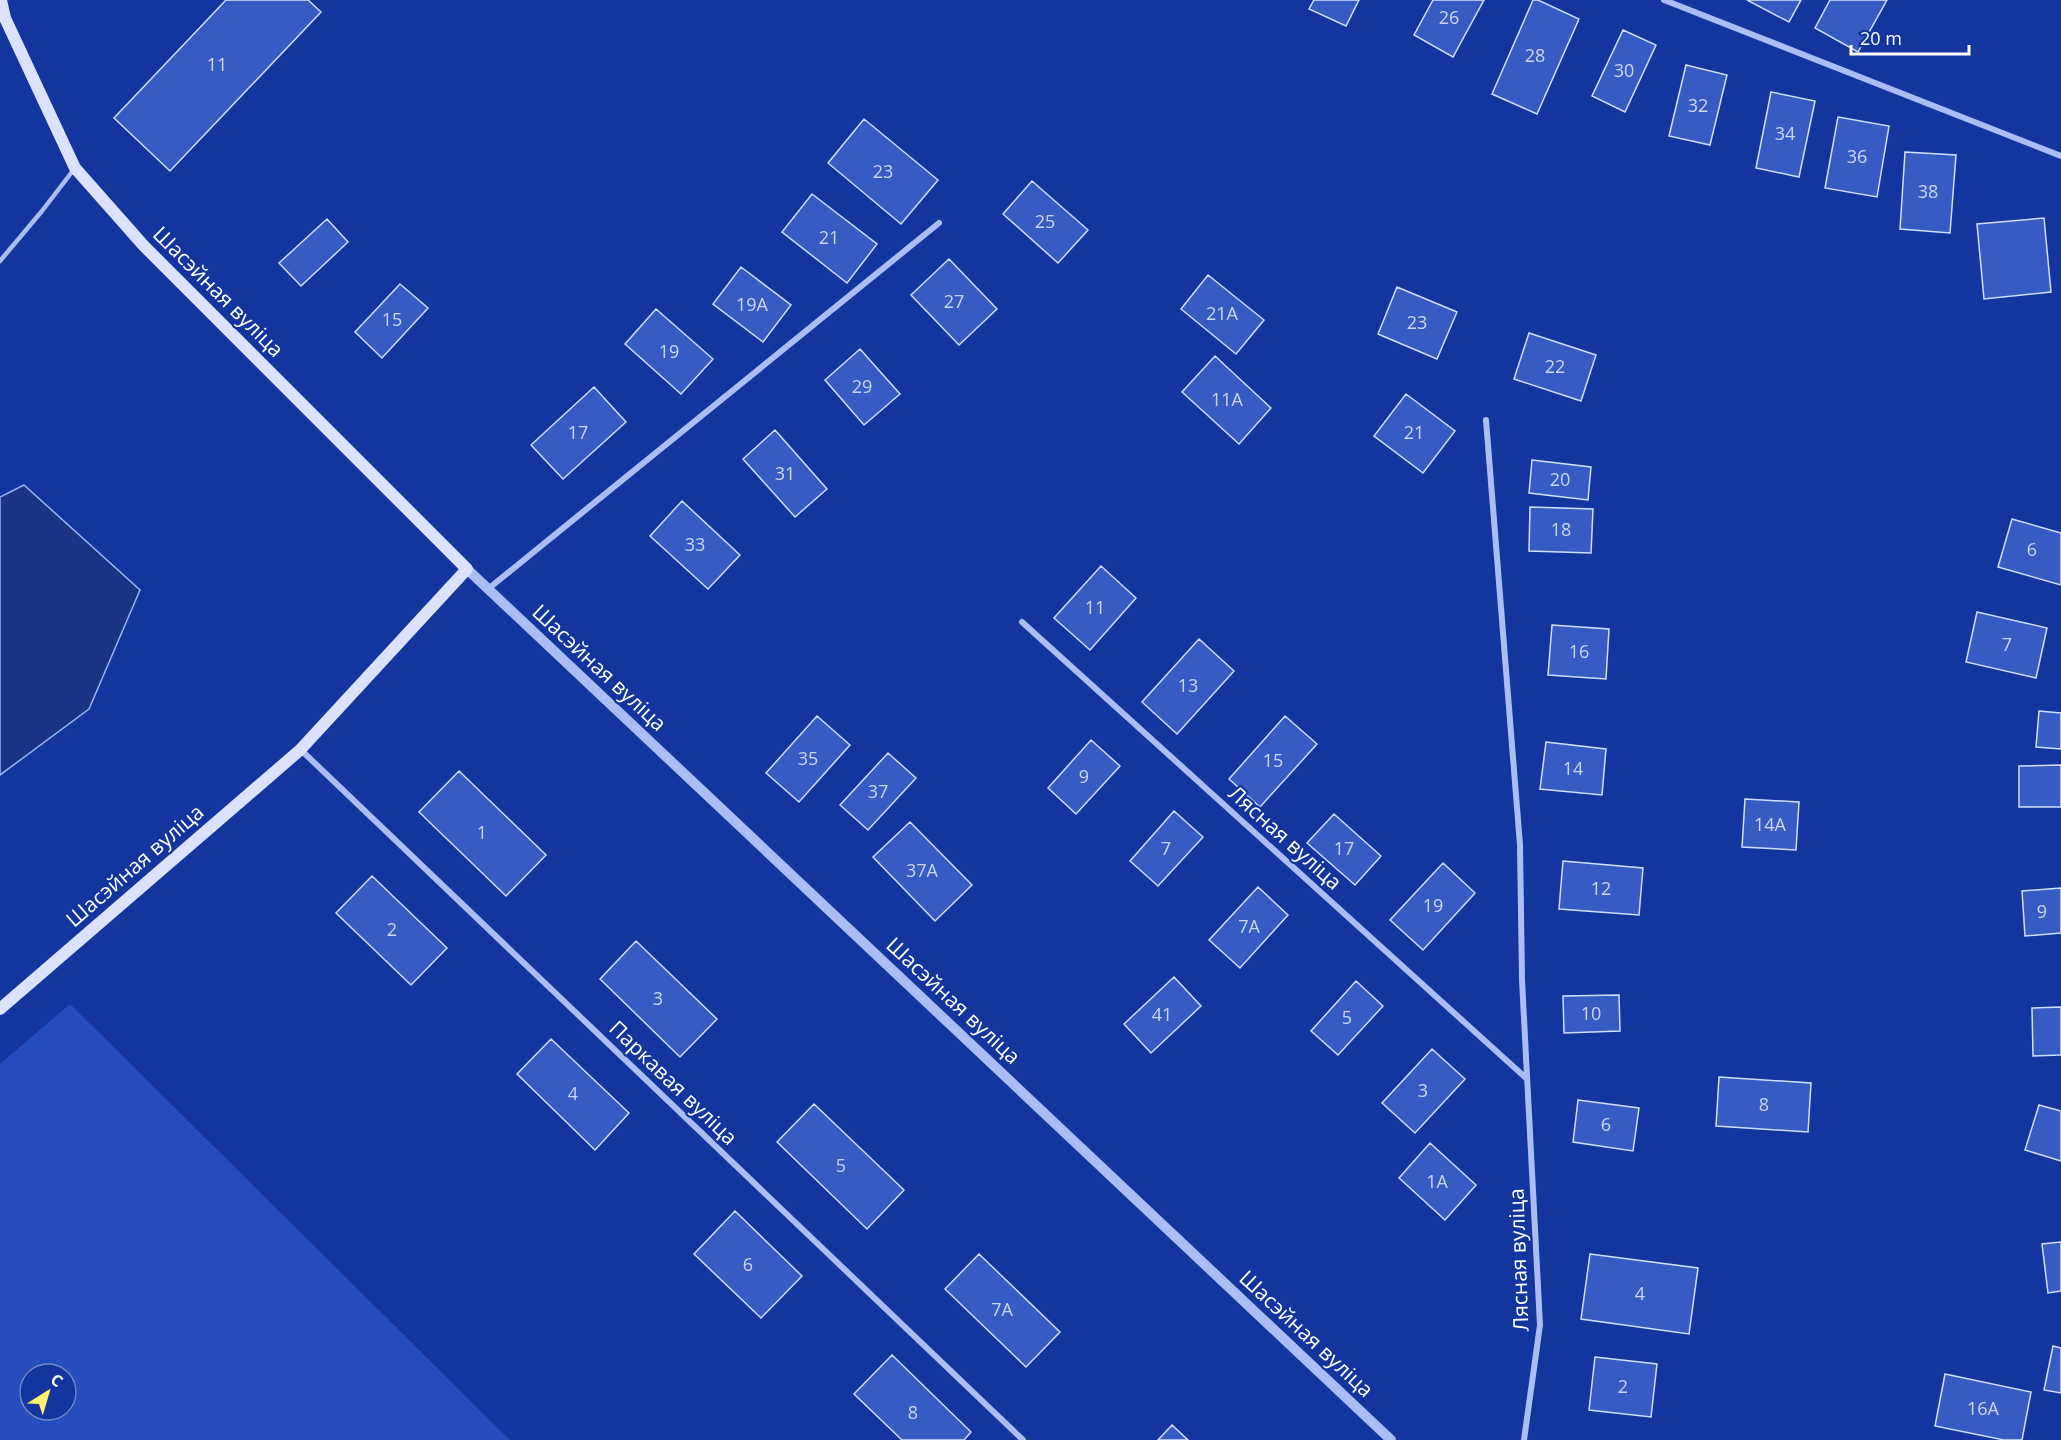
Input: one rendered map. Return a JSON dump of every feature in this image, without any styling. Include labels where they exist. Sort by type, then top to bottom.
[{"type":"main road","name":"Шасэйная вуліца","points":[[0,1009],[300,750],[467,569],[144,246],[75,168],[5,18],[1,0]]},
{"type":"street","points":[[1664,0],[2061,156]]},
{"type":"street","points":[[488,590],[939,223]]},
{"type":"street","name":"Лясная вуліца","points":[[1486,420],[1520,845],[1522,980],[1540,1325],[1524,1440]]},
{"type":"street","name":"Шасэйная вуліца","points":[[467,569],[1391,1440]]},
{"type":"street","name":"Лясная вуліца","points":[[1022,622],[1527,1079]]},
{"type":"street","name":"Паркавая вуліца","points":[[300,750],[1023,1440]]},
{"type":"lane","points":[[0,261],[75,168]]},
{"type":"shaded area","points":[[24,485],[140,590],[89,709],[0,775],[0,497]]},
{"type":"shaded area","points":[[70,1004],[510,1440],[0,1440],[0,1064]]},
{"type":"building","points":[[226,0],[308,0],[321,12],[170,171],[114,118]]},
{"type":"building","points":[[1314,0],[1359,0],[1346,26],[1309,9]]},
{"type":"building","points":[[1433,0],[1484,0],[1453,57],[1414,35]]},
{"type":"building","points":[[1533,0],[1538,0],[1579,19],[1537,114],[1492,94]]},
{"type":"building","points":[[1747,0],[1801,0],[1789,22]]},
{"type":"building","points":[[1830,0],[1887,0],[1858,52],[1815,28]]},
{"type":"building","points":[[1623,30],[1656,45],[1625,112],[1592,96]]},
{"type":"building","points":[[1686,65],[1727,75],[1710,145],[1669,136]]},
{"type":"building","points":[[1771,92],[1815,101],[1799,177],[1756,168]]},
{"type":"building","points":[[1838,117],[1889,126],[1877,197],[1825,188]]},
{"type":"building","points":[[864,119],[938,180],[901,224],[828,163]]},
{"type":"building","points":[[1905,152],[1956,155],[1950,233],[1900,229]]},
{"type":"building","points":[[1032,181],[1088,230],[1058,263],[1003,214]]},
{"type":"building","points":[[812,194],[877,244],[847,283],[782,232]]},
{"type":"building","points":[[2044,218],[2051,292],[1984,299],[1977,224]]},
{"type":"building","points":[[327,219],[348,242],[301,286],[279,263]]},
{"type":"building","points":[[949,259],[997,309],[959,345],[911,295]]},
{"type":"building","points":[[741,267],[791,305],[763,342],[713,304]]},
{"type":"building","points":[[1208,275],[1264,320],[1236,354],[1181,309]]},
{"type":"building","points":[[400,284],[428,308],[382,358],[355,332]]},
{"type":"building","points":[[1397,287],[1457,312],[1437,359],[1378,334]]},
{"type":"building","points":[[656,309],[713,359],[681,394],[625,344]]},
{"type":"building","points":[[1529,333],[1596,355],[1581,401],[1514,379]]},
{"type":"building","points":[[860,349],[900,394],[864,425],[825,380]]},
{"type":"building","points":[[1215,356],[1271,408],[1239,444],[1182,392]]},
{"type":"building","points":[[594,387],[626,422],[563,479],[531,445]]},
{"type":"building","points":[[1406,394],[1455,431],[1423,473],[1374,436]]},
{"type":"building","points":[[775,430],[827,489],[795,517],[743,459]]},
{"type":"building","points":[[1532,460],[1591,467],[1588,500],[1529,493]]},
{"type":"building","points":[[682,501],[740,555],[708,589],[650,536]]},
{"type":"building","points":[[1530,507],[1593,509],[1591,553],[1529,551]]},
{"type":"building","points":[[2012,519],[2061,533],[2061,585],[1998,567]]},
{"type":"building","points":[[1101,566],[1136,598],[1090,650],[1054,618]]},
{"type":"building","points":[[1977,612],[2047,628],[2036,678],[1966,662]]},
{"type":"building","points":[[1552,625],[1609,629],[1606,679],[1548,675]]},
{"type":"building","points":[[1199,639],[1234,671],[1177,734],[1142,702]]},
{"type":"building","points":[[2039,711],[2061,713],[2061,749],[2036,747]]},
{"type":"building","points":[[817,716],[850,745],[799,802],[766,773]]},
{"type":"building","points":[[1285,716],[1317,744],[1260,807],[1229,779]]},
{"type":"building","points":[[1091,740],[1120,766],[1076,814],[1048,788]]},
{"type":"building","points":[[1546,742],[1606,749],[1602,795],[1540,789]]},
{"type":"building","points":[[888,753],[916,778],[868,830],[840,805]]},
{"type":"building","points":[[2061,765],[2061,807],[2019,807],[2019,766]]},
{"type":"building","points":[[459,771],[546,855],[506,896],[419,812]]},
{"type":"building","points":[[1745,799],[1799,802],[1796,850],[1742,847]]},
{"type":"building","points":[[1174,811],[1203,837],[1158,886],[1130,861]]},
{"type":"building","points":[[1334,814],[1381,856],[1355,885],[1307,843]]},
{"type":"building","points":[[910,822],[972,885],[935,921],[873,857]]},
{"type":"building","points":[[1563,861],[1643,868],[1639,915],[1559,909]]},
{"type":"building","points":[[1443,863],[1475,893],[1423,950],[1390,920]]},
{"type":"building","points":[[372,876],[447,948],[411,985],[336,913]]},
{"type":"building","points":[[1258,887],[1288,915],[1240,968],[1209,940]]},
{"type":"building","points":[[2061,888],[2061,933],[2025,936],[2022,891]]},
{"type":"building","points":[[636,941],[717,1019],[680,1057],[600,979]]},
{"type":"building","points":[[1174,977],[1201,1006],[1151,1053],[1124,1024]]},
{"type":"building","points":[[1356,981],[1383,1006],[1338,1055],[1311,1031]]},
{"type":"building","points":[[1619,995],[1620,1031],[1564,1033],[1563,996]]},
{"type":"building","points":[[2061,1007],[2061,1055],[2033,1056],[2032,1008]]},
{"type":"building","points":[[551,1039],[629,1113],[595,1150],[517,1074]]},
{"type":"building","points":[[1432,1049],[1465,1079],[1415,1133],[1382,1103]]},
{"type":"building","points":[[1719,1077],[1811,1083],[1808,1132],[1716,1126]]},
{"type":"building","points":[[1578,1100],[1639,1108],[1633,1151],[1573,1142]]},
{"type":"building","points":[[814,1104],[904,1190],[867,1229],[777,1142]]},
{"type":"building","points":[[2039,1105],[2061,1111],[2061,1161],[2025,1150]]},
{"type":"building","points":[[1430,1143],[1476,1185],[1445,1220],[1399,1178]]},
{"type":"building","points":[[735,1211],[802,1276],[761,1318],[694,1254]]},
{"type":"building","points":[[2061,1242],[2061,1291],[2048,1293],[2042,1244]]},
{"type":"building","points":[[979,1254],[1060,1332],[1026,1367],[945,1289]]},
{"type":"building","points":[[1590,1254],[1698,1268],[1689,1334],[1581,1319]]},
{"type":"building","points":[[2053,1346],[2061,1348],[2061,1393],[2044,1390]]},
{"type":"building","points":[[892,1355],[971,1432],[964,1440],[902,1440],[854,1394]]},
{"type":"building","points":[[1595,1357],[1657,1364],[1651,1417],[1589,1410]]},
{"type":"building","points":[[1945,1374],[2031,1392],[2022,1440],[2004,1440],[1935,1426]]},
{"type":"building","points":[[1172,1425],[1188,1440],[1158,1440]]}]
